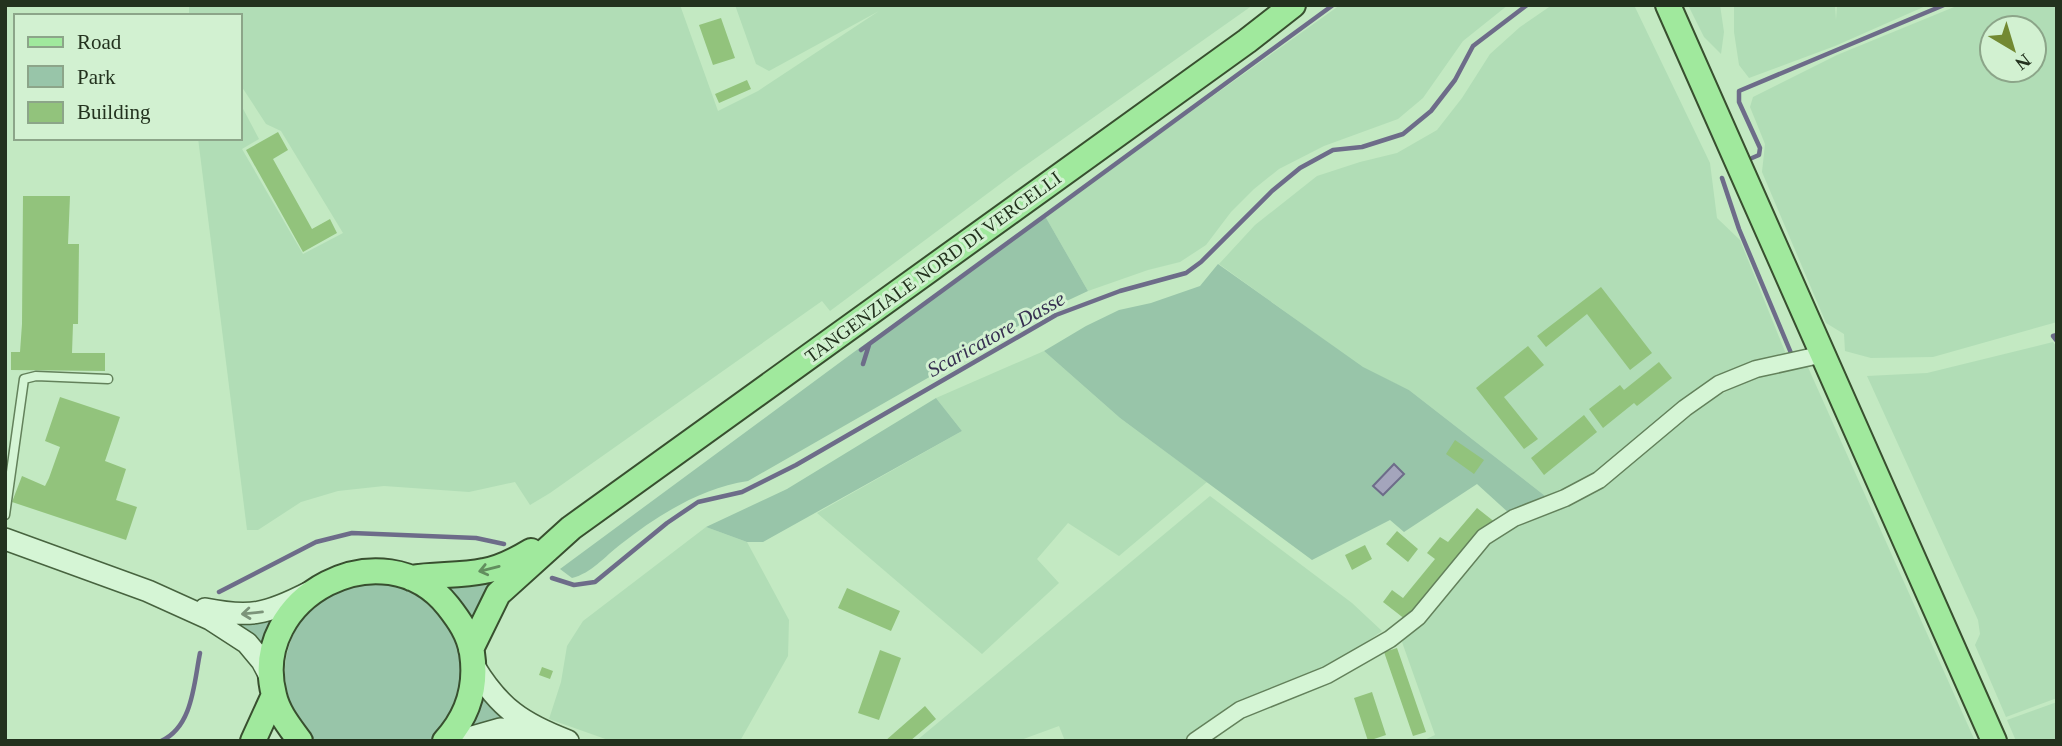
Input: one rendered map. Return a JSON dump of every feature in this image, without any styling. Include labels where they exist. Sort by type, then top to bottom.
[{"type":"main road","name":"TANGENZIALE NORD DI VERCELLI","points":[[411,578],[493,569],[511,563],[571,528],[1247,41],[1293,5]]},
{"type":"main road","points":[[1668,5],[1994,741]]},
{"type":"main road","name":"TANGENZIALE NORD DI VERCELLI","points":[[473,657],[498,594],[571,528]]},
{"type":"main road","points":[[5,540],[172,603],[210,619],[237,635],[254,651],[273,687],[284,720],[300,741]]},
{"type":"main road","name":"TANGENZIALE NORD DI VERCELLI","points":[[253,741],[273,687],[272,655],[285,621],[315,589],[342,576],[366,571],[411,578],[440,596],[462,624],[473,657],[473,687],[467,709],[457,728],[445,741]]},
{"type":"main road","points":[[172,603],[250,615],[282,606],[315,589]]},
{"type":"main road","points":[[473,657],[496,699],[513,715],[568,741]]},
{"type":"main road","points":[[458,741],[500,729],[547,733]]},
{"type":"street","points":[[1195,741],[1240,710],[1327,676],[1390,639],[1418,617],[1484,537],[1514,518],[1564,498],[1599,480],[1685,408],[1719,384],[1756,369],[1824,354]]},
{"type":"lane","points":[[5,515],[24,380],[36,376],[108,379]]},
{"type":"green space","points":[[189,5],[680,5],[718,111],[758,91],[879,11],[769,71],[756,64],[735,5],[1253,5],[1019,170],[830,311],[822,301],[530,505],[515,482],[469,492],[384,486],[338,491],[301,502],[258,530],[247,530],[198,140],[242,140],[242,107],[259,139],[242,149],[303,254],[343,233],[281,131],[266,124],[242,87],[242,14],[189,14]]},
{"type":"green space","points":[[1340,5],[1508,5],[1463,41],[1423,98],[1398,119],[1324,146],[1279,169],[1231,212],[1206,245],[1180,262],[1088,291],[1045,216]]},
{"type":"green space","points":[[1552,5],[1634,5],[1710,163],[1717,218],[1740,240],[1786,354],[1734,369],[1712,381],[1587,481],[1549,499],[1409,390],[1363,368],[1219,264],[1255,225],[1317,176],[1397,153],[1437,130],[1462,98],[1490,54],[1520,27]]},
{"type":"green space","points":[[1688,5],[1720,5],[1724,32],[1721,54],[1704,37]]},
{"type":"green space","points":[[1734,5],[1835,5],[1836,20],[1837,5],[1928,5],[1835,46],[1749,78],[1739,65],[1734,32]]},
{"type":"green space","points":[[1959,5],[2057,5],[2057,322],[1933,357],[1871,358],[1845,351],[1844,334],[1826,323],[1762,172],[1765,144],[1750,107],[1753,97],[1837,55]]},
{"type":"green space","points":[[1045,216],[1088,291],[1041,313],[748,481],[714,490],[681,504],[635,533],[586,572],[572,578],[560,569],[854,352]]},
{"type":"green space","points":[[1218,264],[1363,367],[1409,390],[1549,499],[1510,514],[1477,484],[1404,532],[1390,520],[1312,560],[1120,418],[1044,351],[1119,310],[1151,303],[1200,286]]},
{"type":"green space","points":[[2053,342],[2057,347],[2057,698],[2006,717],[1975,645],[1980,634],[1978,620],[1867,376],[1927,373]]},
{"type":"green space","points":[[1044,351],[1120,418],[1207,482],[1119,556],[1068,523],[1037,559],[1059,583],[982,654],[817,513],[962,431],[936,398]]},
{"type":"green space","points":[[1807,365],[1975,741],[1422,741],[1435,735],[1402,642],[1486,543],[1521,521],[1610,480],[1714,397],[1761,376]]},
{"type":"green space","points":[[936,398],[962,431],[763,542],[747,542],[706,527],[787,489]]},
{"type":"green space","points":[[1210,496],[1352,603],[1382,631],[1342,659],[1230,705],[1183,741],[1065,741],[1059,726],[1018,741],[916,741]]},
{"type":"green space","points":[[706,527],[747,542],[789,620],[788,656],[740,741],[611,741],[549,719],[561,682],[567,646],[583,621]]},
{"type":"green space","points":[[503,574],[475,620],[446,585]]},
{"type":"green space","points":[[359,583],[396,585],[417,593],[440,612],[456,637],[463,667],[460,696],[448,720],[431,741],[316,741],[300,723],[290,703],[285,668],[293,635],[302,620],[328,595]]},
{"type":"green space","points":[[274,619],[262,647],[238,624]]},
{"type":"green space","points":[[483,699],[508,723],[472,728]]},
{"type":"green space","points":[[2057,702],[2057,741],[2016,741],[2007,720]]},
{"type":"water","points":[[1394,464],[1404,474],[1383,495],[1373,486]]},
{"type":"building","points":[[721,18],[735,58],[713,65],[699,25]]},
{"type":"building","points":[[747,80],[751,89],[719,103],[715,94]]},
{"type":"building","points":[[278,132],[288,150],[273,159],[312,229],[330,219],[337,233],[303,252],[246,150]]},
{"type":"building","points":[[23,196],[70,196],[68,244],[79,244],[78,324],[73,324],[72,353],[105,353],[105,371],[11,370],[11,352],[20,352],[22,324]]},
{"type":"building","points":[[1601,287],[1652,353],[1630,370],[1587,314],[1546,347],[1537,336]]},
{"type":"building","points":[[1528,346],[1544,365],[1504,397],[1538,439],[1524,449],[1476,388]]},
{"type":"building","points":[[1659,362],[1672,378],[1637,406],[1634,403],[1603,428],[1589,409],[1620,385],[1624,390]]},
{"type":"building","points":[[60,397],[120,417],[105,461],[126,469],[116,500],[137,507],[126,540],[12,502],[22,476],[45,486],[49,478],[60,447],[45,441]]},
{"type":"building","points":[[1584,415],[1597,432],[1544,475],[1531,458]]},
{"type":"building","points":[[1455,440],[1484,460],[1474,474],[1446,454]]},
{"type":"building","points":[[1477,508],[1496,523],[1410,623],[1383,602],[1392,590],[1403,598],[1435,559],[1427,553],[1440,537],[1448,542]]},
{"type":"building","points":[[1397,531],[1418,549],[1408,562],[1386,544]]},
{"type":"building","points":[[1365,545],[1372,559],[1352,570],[1345,555]]},
{"type":"building","points":[[847,588],[900,611],[891,631],[838,608]]},
{"type":"building","points":[[1397,648],[1426,732],[1413,736],[1384,652]]},
{"type":"building","points":[[880,650],[901,658],[879,720],[858,713]]},
{"type":"building","points":[[542,667],[553,671],[550,679],[539,675]]},
{"type":"building","points":[[1372,692],[1386,735],[1368,741],[1354,698]]},
{"type":"building","points":[[925,706],[936,719],[910,741],[885,741]]},
{"type":"waterway","points":[[861,350],[1333,5]]},
{"type":"waterway","name":"Scaricatore Dasse","points":[[552,578],[574,585],[595,582],[667,523],[698,502],[742,492],[796,465],[1056,315],[1120,291],[1186,273],[1300,168],[1333,150],[1362,147],[1403,134],[1431,111],[1455,80],[1473,46],[1527,5]]},
{"type":"waterway","points":[[1752,158],[1759,155],[1760,148],[1739,102],[1739,91],[1944,5]]},
{"type":"waterway","points":[[1722,178],[1739,229],[1791,353]]},
{"type":"waterway","points":[[2057,335],[2053,336],[2057,341]]},
{"type":"waterway","points":[[863,364],[869,345]]},
{"type":"waterway","name":"Scaricatore Dasse","points":[[219,592],[316,542],[352,533],[476,538],[504,544]]},
{"type":"waterway","name":"Scaricatore Dasse","points":[[161,741],[172,734],[186,715],[200,653]]}]
